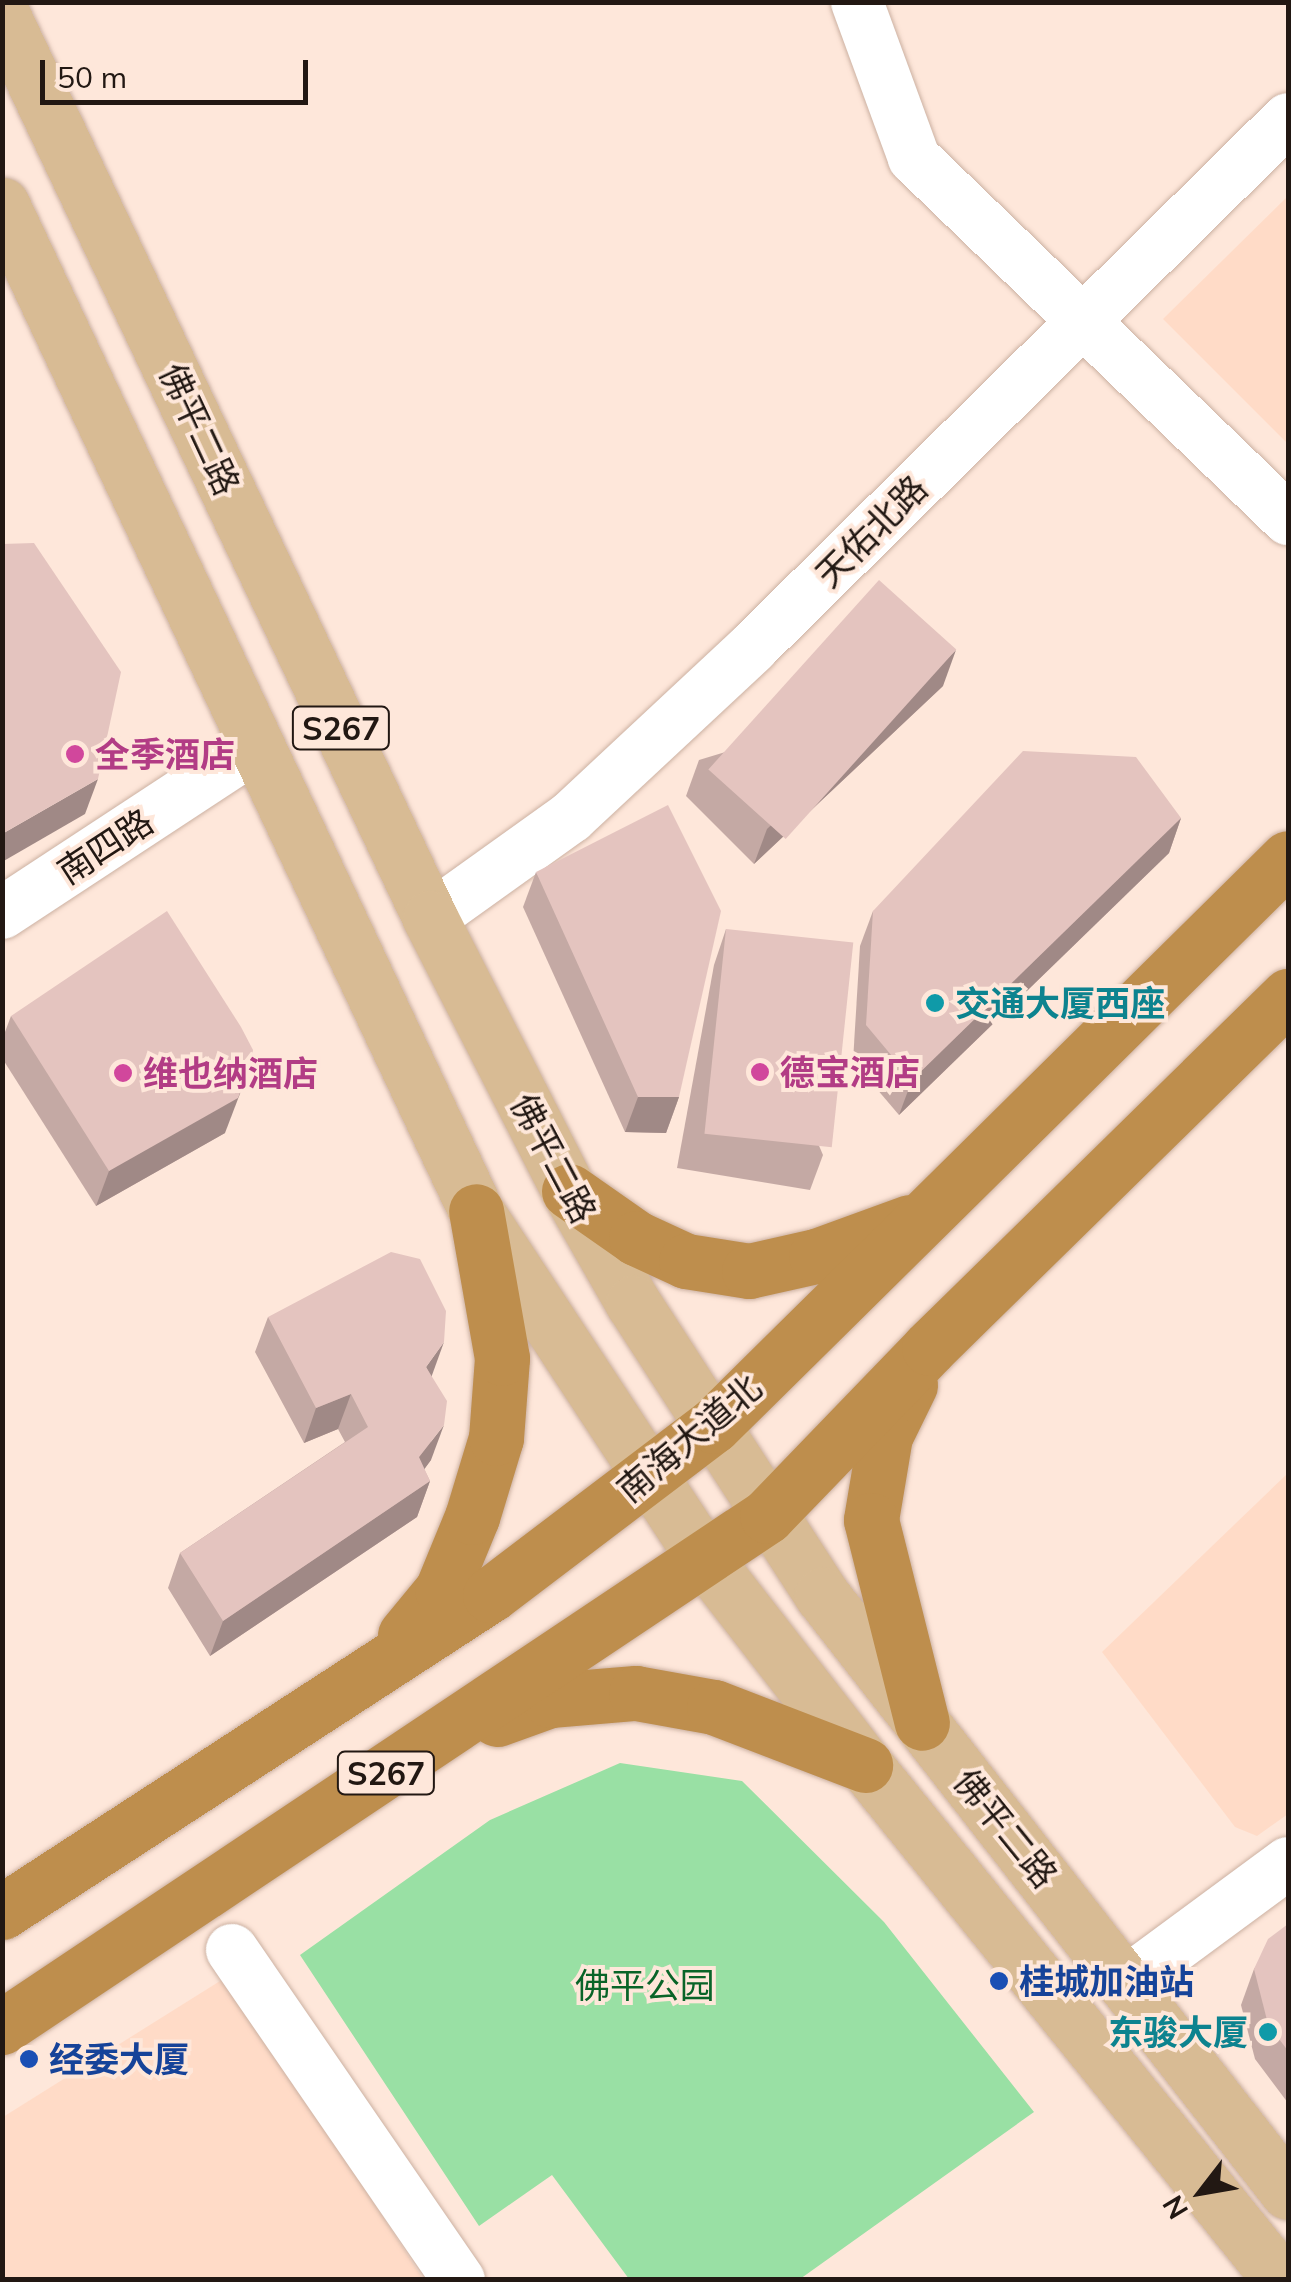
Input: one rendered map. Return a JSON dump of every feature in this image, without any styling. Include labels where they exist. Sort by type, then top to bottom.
[{"type":"highway","name":"南海大道北","points":[[2,1912],[490,1595],[713,1426],[1288,858]]},
{"type":"highway","points":[[767,1516],[929,1348],[1288,996]]},
{"type":"highway","points":[[569,1190],[636,1238],[686,1261],[748,1271],[816,1256],[927,1216]]},
{"type":"highway","points":[[382,1665],[442,1590],[472,1517],[496,1438],[502,1358],[476,1211]]},
{"type":"highway","points":[[922,1724],[871,1520],[885,1436],[929,1348]]},
{"type":"highway","name":"S267","points":[[2,2027],[767,1516]]},
{"type":"highway","points":[[433,1742],[550,1700],[636,1693],[714,1707],[864,1764]]},
{"type":"main road","name":"佛平二路","points":[[2,14],[430,918],[569,1190],[633,1303],[767,1516],[922,1724],[1128,1981],[1288,2192]]},
{"type":"main road","name":"佛平二路","points":[[2,205],[476,1211],[705,1559],[864,1764],[1281,2280]]},
{"type":"street","points":[[857,2],[914,158],[1086,319],[1288,519]]},
{"type":"street","name":"天佑北路","points":[[430,918],[571,817],[752,648],[1288,119]]},
{"type":"street","name":"南四路","points":[[2,913],[258,745]]},
{"type":"street","points":[[1128,1981],[1288,1863]]},
{"type":"street","points":[[232,1950],[458,2280]]},
{"type":"shaded area","points":[[1288,196],[1288,444],[1163,319]]},
{"type":"shaded area","points":[[1288,1473],[1288,1814],[1257,1836],[1235,1827],[1102,1652]]},
{"type":"shaded area","points":[[228,1976],[423,2279],[3,2280],[3,2117]]},
{"type":"green space","name":"佛平公园","points":[[620,1763],[742,1781],[884,1922],[1034,2112],[800,2279],[629,2279],[552,2175],[479,2226],[300,1955],[490,1820]]},
{"type":"building","points":[[34,543],[121,672],[98,779],[2,834],[2,544]]},
{"type":"building","points":[[879,580],[956,650],[786,839],[708,770]]},
{"type":"building","name":"交通大厦西座","points":[[1023,751],[1136,757],[1181,818],[912,1080],[866,1025],[873,911]]},
{"type":"building","points":[[668,805],[721,911],[679,1097],[638,1097],[536,872]]},
{"type":"building","name":"维也纳酒店","points":[[167,911],[253,1050],[249,1070],[238,1098],[109,1171],[11,1016]]},
{"type":"building","name":"德宝酒店","points":[[726,929],[853,942],[832,1147],[704,1134]]},
{"type":"building","points":[[391,1252],[420,1259],[446,1311],[444,1342],[426,1367],[447,1401],[444,1425],[419,1457],[430,1481],[223,1621],[180,1553],[368,1427],[351,1394],[316,1408],[268,1317]]},
{"type":"building","points":[[1288,1924],[1288,2051],[1268,2024],[1254,1969],[1268,1939]]},
{"type":"place","name":"全季酒店","points":[[75,754]]},
{"type":"place","name":"交通大厦西座","points":[[935,1003]]},
{"type":"place","name":"德宝酒店","points":[[760,1072]]},
{"type":"place","name":"维也纳酒店","points":[[123,1073]]},
{"type":"place","name":"桂城加油站","points":[[999,1981]]},
{"type":"place","name":"东骏大厦","points":[[1268,2032]]},
{"type":"place","name":"经委大厦","points":[[29,2059]]}]
